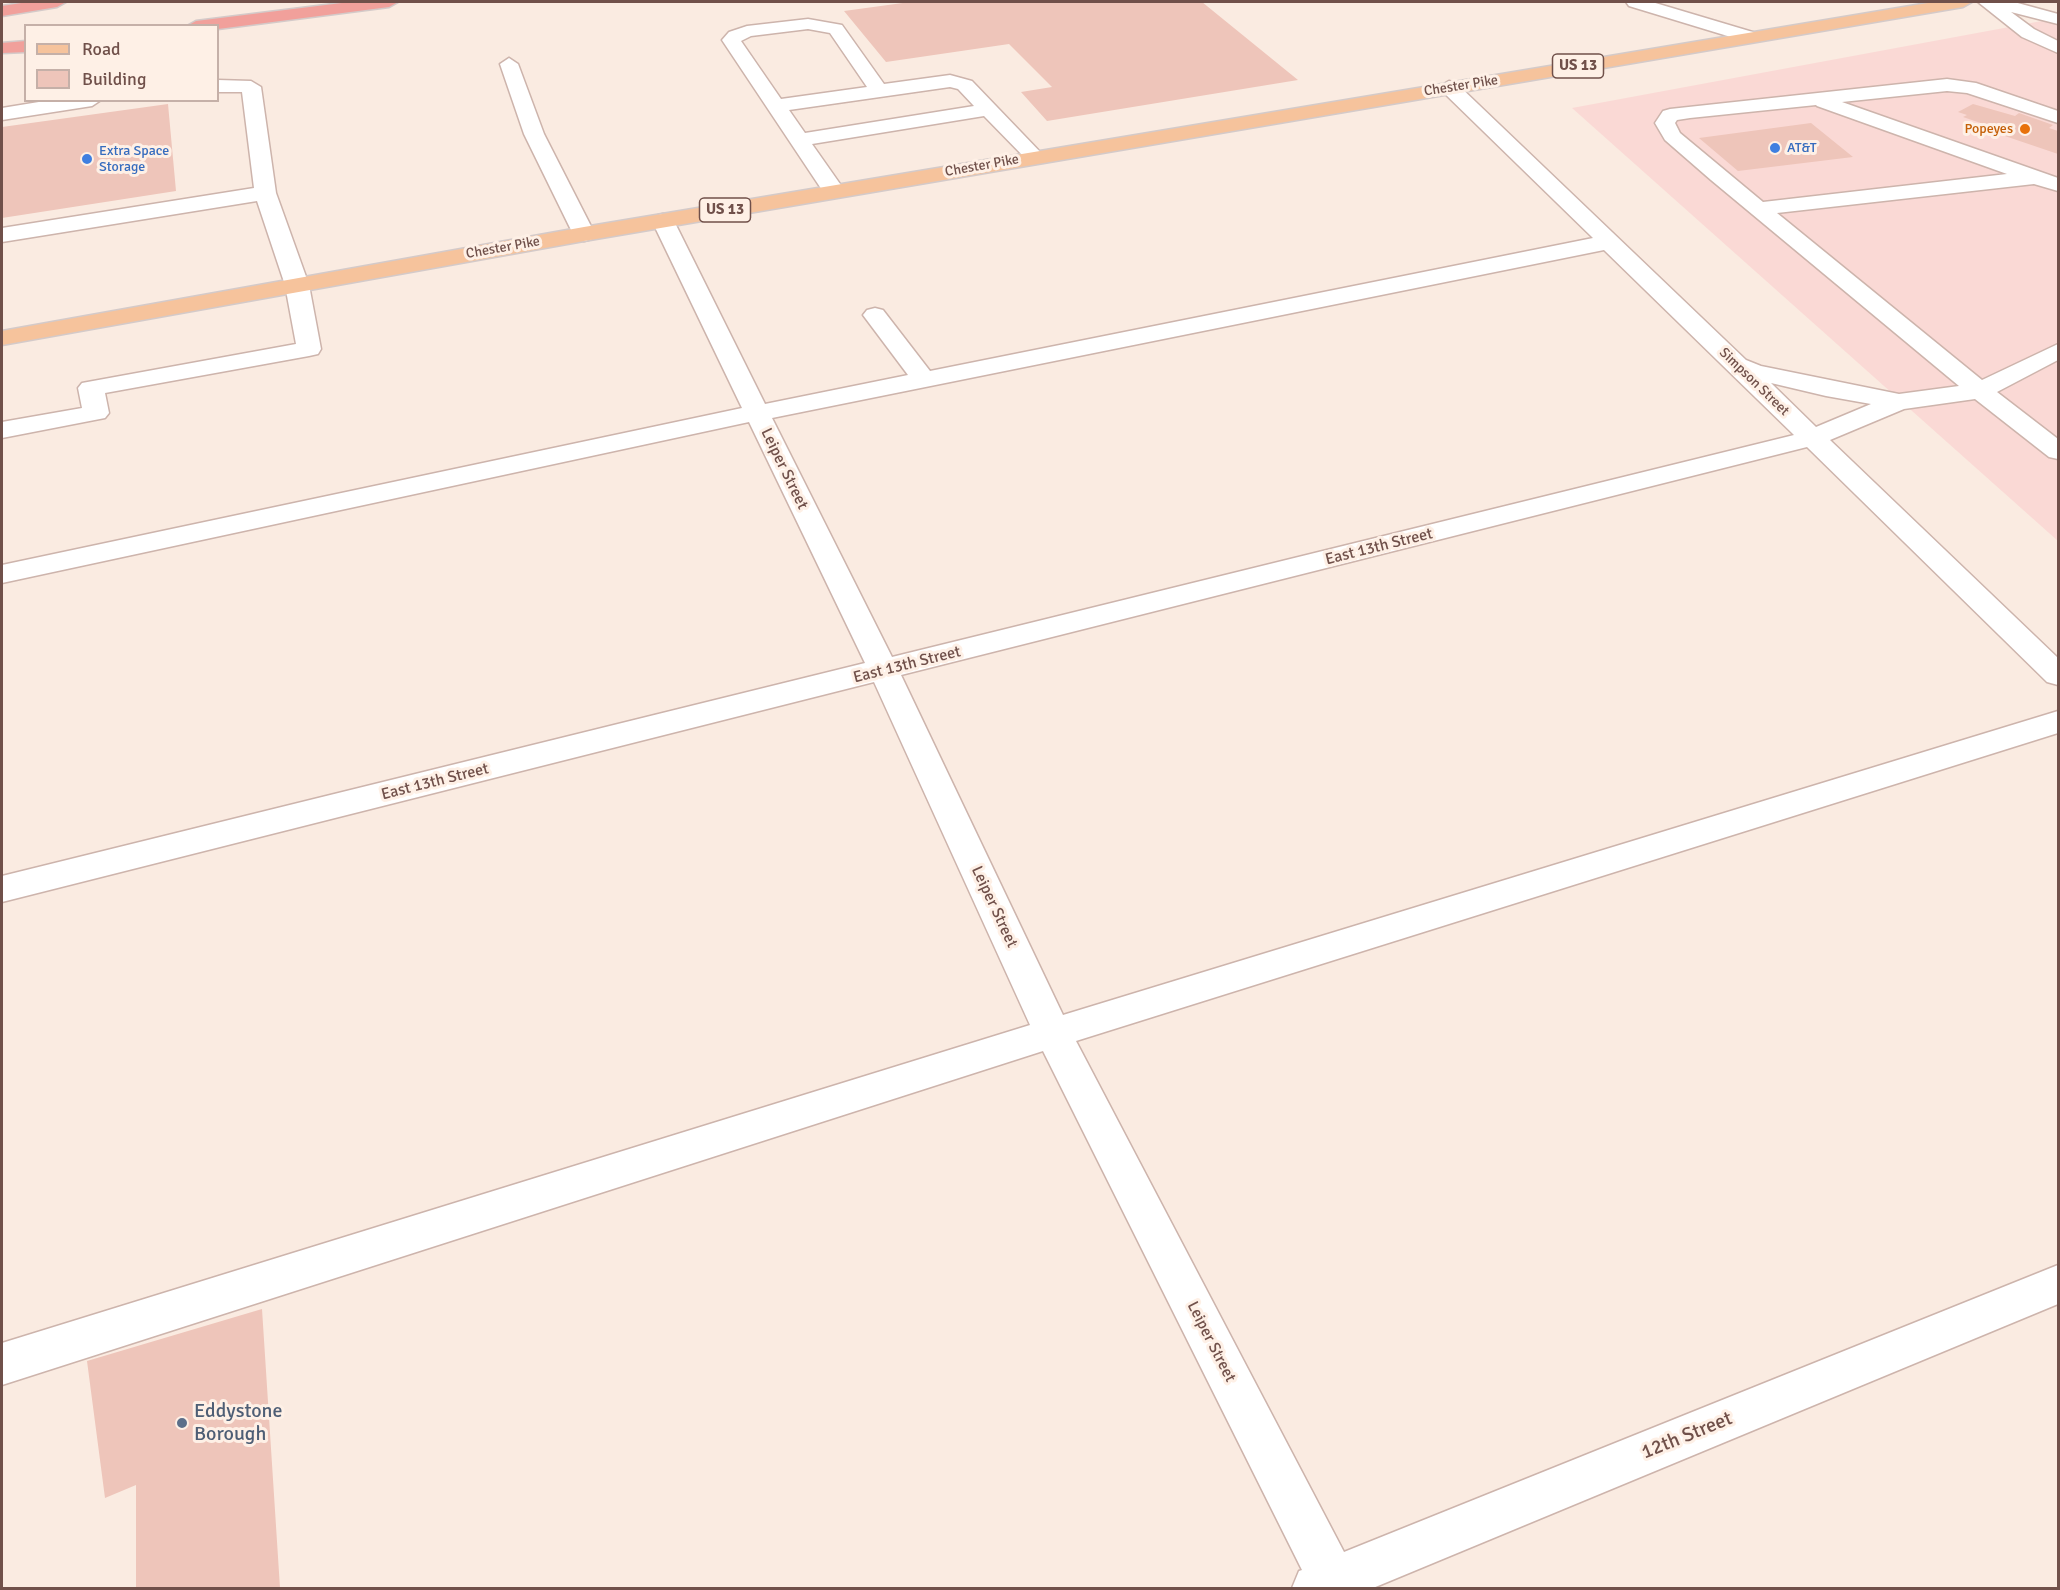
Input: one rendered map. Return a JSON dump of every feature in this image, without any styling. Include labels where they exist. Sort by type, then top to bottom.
[{"type":"highway","points":[[2,11],[57,2]]},
{"type":"highway","points":[[212,24],[389,2]]},
{"type":"highway","points":[[2,48],[24,46]]},
{"type":"main road","name":"Chester Pike","points":[[2,338],[663,220],[1963,2]]},
{"type":"street","points":[[1635,2],[1750,38]]},
{"type":"street","points":[[1987,2],[2028,33],[2058,48]]},
{"type":"street","points":[[1996,2],[2058,19]]},
{"type":"street","points":[[834,191],[731,40],[747,31],[808,24],[836,28],[879,91]]},
{"type":"street","points":[[509,64],[534,134],[584,234]]},
{"type":"street","points":[[775,106],[950,81],[965,85],[1035,157]]},
{"type":"street","points":[[2058,117],[1969,87],[1947,85],[1690,112],[1670,115],[1665,123],[1672,136],[1759,209],[1980,391],[2058,451]]},
{"type":"street","points":[[2,430],[96,412],[91,388],[309,349],[297,285],[265,194],[251,87],[219,86]]},
{"type":"street","name":"Simpson Street","points":[[1449,87],[2058,675]]},
{"type":"street","points":[[1814,98],[2058,185]]},
{"type":"street","points":[[2,114],[79,102]]},
{"type":"street","points":[[799,140],[989,109]]},
{"type":"street","points":[[1759,209],[2036,177]]},
{"type":"street","points":[[2,235],[265,194]]},
{"type":"street","name":"Leiper Street","points":[[663,220],[884,671],[1053,1033],[1329,1586]]},
{"type":"street","points":[[2,574],[757,413],[1609,242]]},
{"type":"street","points":[[875,315],[925,381]]},
{"type":"street","points":[[1736,364],[1753,372],[1899,402],[1980,391],[2058,351]]},
{"type":"street","name":"East 13th Street","points":[[2,889],[1812,438],[1899,402]]},
{"type":"street","points":[[2,1364],[1053,1033],[2058,722]]},
{"type":"street","name":"12th Street","points":[[1329,1586],[2058,1284]]},
{"type":"shaded area","points":[[2058,18],[2058,541],[1572,108]]},
{"type":"building","points":[[910,2],[1202,2],[1298,80],[1047,121],[1021,92],[1052,87],[1009,44],[886,62],[844,11]]},
{"type":"building","name":"Extra Space Storage","points":[[168,104],[176,191],[2,218],[2,127]]},
{"type":"building","name":"Popeyes","points":[[1973,104],[2015,116],[2019,113],[2053,125],[2049,128],[2058,131],[2058,154],[1996,133],[2001,130],[1963,117],[1967,115],[1958,112]]},
{"type":"building","name":"AT&T","points":[[1811,123],[1853,157],[1738,171],[1699,138]]},
{"type":"building","name":"Eddystone Borough","points":[[262,1309],[280,1588],[136,1588],[136,1485],[105,1498],[87,1361]]},
{"type":"place","name":"Popeyes","points":[[2025,129]]},
{"type":"place","name":"AT&T","points":[[1775,148]]},
{"type":"place","name":"Extra Space Storage","points":[[87,159]]},
{"type":"place","name":"Eddystone Borough","points":[[182,1423]]}]
